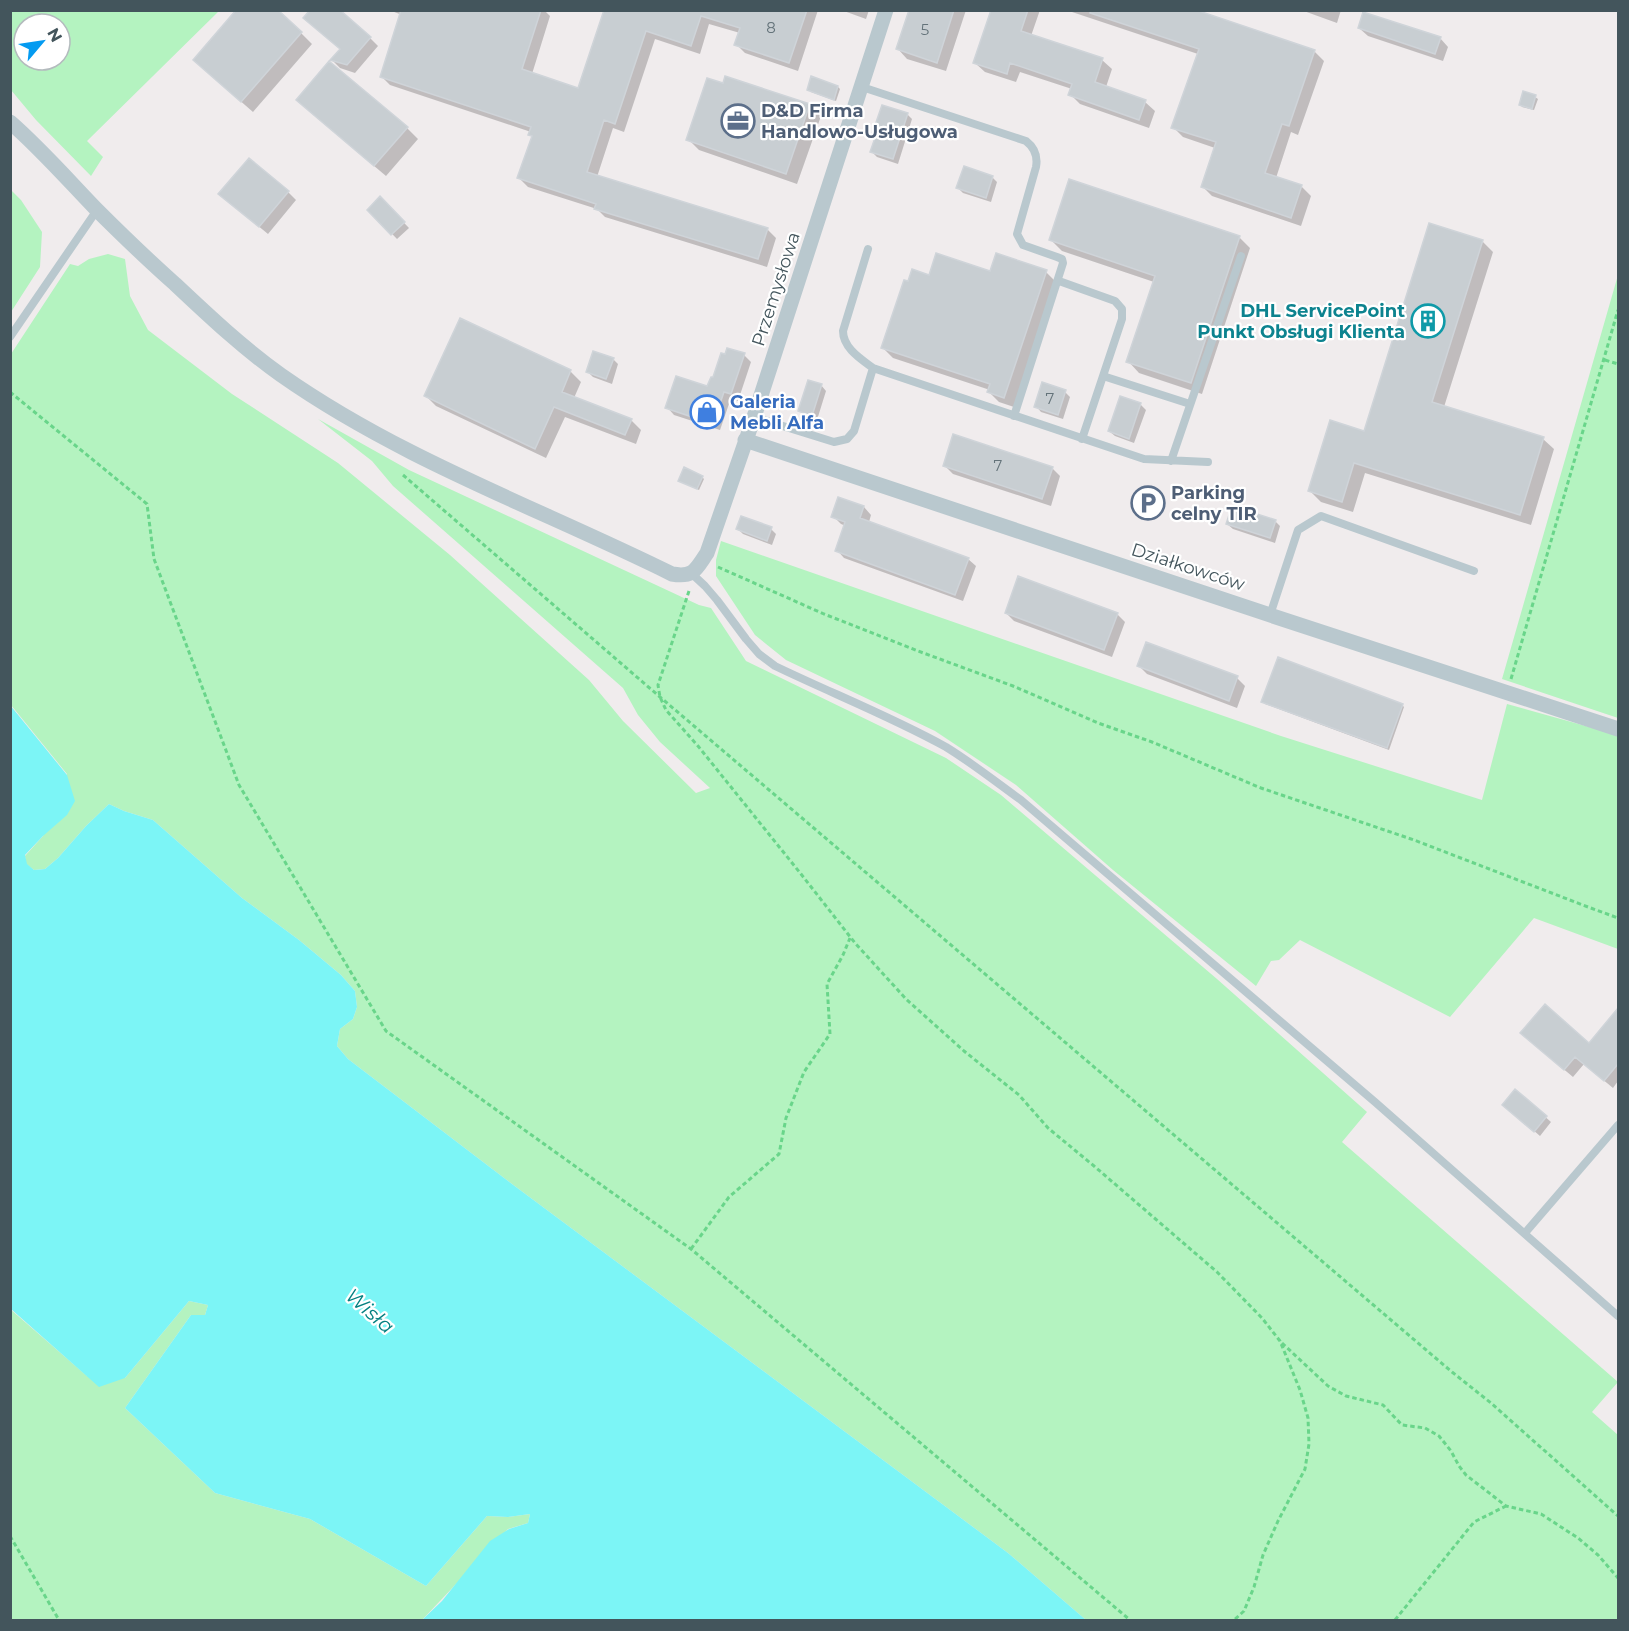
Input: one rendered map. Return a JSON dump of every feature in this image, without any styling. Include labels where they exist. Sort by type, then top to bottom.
[{"type":"street","name":"Przemysłowa","points":[[691,573],[697,569],[707,553],[754,417],[886,10]]},
{"type":"street","points":[[10,113],[31,140],[97,210],[200,308],[279,374],[320,402],[397,445],[493,492],[672,574],[682,576],[691,573]]},
{"type":"street","points":[[10,122],[31,140]]},
{"type":"street","name":"Działkowców","points":[[745,440],[1618,729]]},
{"type":"lane","points":[[862,87],[1026,141],[1032,145],[1038,159],[1017,234],[1023,245],[1062,259],[1064,264],[1014,416]]},
{"type":"lane","points":[[10,338],[97,210]]},
{"type":"lane","points":[[868,249],[843,331],[843,338],[858,357],[873,368],[1144,459],[1208,462]]},
{"type":"lane","points":[[1171,461],[1241,256]]},
{"type":"lane","points":[[1059,281],[1115,300],[1122,309],[1122,319],[1082,439]]},
{"type":"lane","points":[[754,417],[834,442],[848,439],[854,431],[873,368]]},
{"type":"lane","points":[[1103,376],[1190,404]]},
{"type":"lane","points":[[1270,615],[1298,530],[1321,516],[1474,571]]},
{"type":"lane","points":[[691,573],[705,586],[753,646],[775,666],[931,739],[979,769],[1021,800],[1366,1094],[1618,1316]]},
{"type":"lane","points":[[1525,1233],[1618,1125]]},
{"type":"path","points":[[1508,692],[1618,310]]},
{"type":"path","points":[[1605,360],[1618,364]]},
{"type":"path","points":[[10,392],[147,504],[154,559],[239,785],[386,1031],[691,1249],[1130,1620]]},
{"type":"path","points":[[403,475],[660,698],[1491,1403],[1618,1516]]},
{"type":"path","points":[[702,560],[824,614],[1013,686],[1098,723],[1152,742],[1261,788],[1414,840],[1618,918]]},
{"type":"path","points":[[691,573],[688,595],[658,685],[660,698],[666,710],[850,937],[906,999],[964,1051],[1019,1095],[1048,1128],[1217,1272],[1262,1318],[1280,1341],[1328,1386],[1346,1396],[1383,1405],[1402,1425],[1425,1428],[1439,1436],[1466,1475],[1506,1506],[1541,1514],[1578,1538],[1598,1555],[1618,1578]]},
{"type":"path","points":[[691,1249],[729,1197],[778,1155],[786,1118],[804,1072],[830,1034],[827,984],[850,937]]},
{"type":"path","points":[[1234,1620],[1244,1611],[1263,1555],[1305,1469],[1309,1444],[1308,1418],[1300,1390],[1280,1341]]},
{"type":"path","points":[[1395,1620],[1474,1522],[1506,1506]]},
{"type":"path","points":[[10,1536],[59,1620]]},
{"type":"green space","points":[[11,10],[219,11],[87,141],[103,157],[91,176],[36,120],[11,90]]},
{"type":"green space","points":[[11,190],[21,200],[42,232],[40,267],[11,312]]},
{"type":"green space","points":[[108,254],[125,259],[130,296],[148,330],[232,394],[338,463],[450,555],[589,680],[623,721],[696,793],[710,788],[660,742],[638,715],[623,688],[393,486],[372,461],[318,419],[409,470],[699,605],[711,608],[746,661],[946,758],[1001,795],[1217,979],[1367,1112],[1342,1142],[1618,1382],[1592,1412],[1618,1435],[1618,1620],[1086,1620],[1008,1553],[516,1187],[348,1059],[337,1046],[340,1029],[353,1019],[357,1007],[355,991],[341,975],[299,940],[242,898],[153,820],[109,804],[45,869],[34,870],[26,864],[25,856],[43,836],[67,774],[11,705],[11,354],[70,264],[78,266],[89,259]]},
{"type":"green space","points":[[1618,275],[1618,718],[1502,679]]},
{"type":"green space","points":[[721,541],[1281,736],[1482,800],[1507,704],[1618,735],[1618,949],[1534,918],[1450,1017],[1300,940],[1279,960],[1271,961],[1256,986],[1113,870],[1016,785],[935,731],[786,660],[755,635],[716,576],[716,560]]},
{"type":"green space","points":[[189,1301],[208,1305],[205,1315],[191,1315],[125,1408],[215,1493],[310,1519],[426,1586],[487,1516],[508,1517],[530,1514],[528,1523],[508,1529],[422,1620],[11,1620],[10,1309],[87,1376],[125,1378]]},
{"type":"water","name":"Wisła","points":[[10,705],[67,775],[75,801],[67,815],[25,855],[27,864],[34,870],[45,869],[58,858],[109,804],[153,820],[242,898],[299,940],[341,975],[355,991],[357,1007],[353,1019],[340,1029],[337,1046],[348,1059],[516,1187],[1008,1553],[1086,1620],[422,1620],[442,1601],[490,1541],[509,1529],[528,1523],[530,1514],[508,1517],[487,1516],[426,1586],[310,1519],[215,1493],[125,1408],[191,1315],[205,1315],[208,1305],[189,1301],[125,1378],[99,1387],[11,1309]]},
{"type":"building","points":[[236,10],[278,10],[302,32],[241,102],[193,60]]},
{"type":"building","points":[[310,10],[340,10],[371,37],[347,65],[330,60],[340,49],[303,18]]},
{"type":"building","points":[[401,10],[541,10],[522,69],[578,88],[604,10],[807,10],[789,63],[734,45],[740,28],[701,16],[691,46],[646,31],[615,124],[604,120],[587,172],[768,228],[758,259],[594,209],[596,204],[517,178],[532,136],[528,135],[531,127],[380,77]]},
{"type":"building","points":[[909,10],[954,10],[937,63],[896,49]]},
{"type":"building","points":[[991,10],[1028,10],[1021,31],[1103,58],[1095,82],[1146,100],[1139,120],[1068,95],[1072,84],[1010,63],[1007,74],[973,63]]},
{"type":"building","points":[[1091,10],[1196,10],[1315,50],[1289,126],[1282,124],[1265,173],[1302,185],[1291,218],[1201,187],[1216,142],[1171,128],[1199,49],[1090,13]]},
{"type":"building","points":[[1363,12],[1441,37],[1435,54],[1358,28]]},
{"type":"building","points":[[329,61],[408,127],[374,166],[296,100]]},
{"type":"building","points":[[725,76],[810,104],[786,174],[686,140],[707,78],[723,83]]},
{"type":"building","points":[[811,76],[838,86],[834,100],[807,90]]},
{"type":"building","points":[[1523,91],[1536,95],[1532,109],[1519,105]]},
{"type":"building","points":[[882,105],[908,113],[893,159],[870,152],[876,135],[872,134]]},
{"type":"building","points":[[249,158],[289,191],[259,227],[218,194]]},
{"type":"building","points":[[964,166],[993,176],[986,198],[956,188]]},
{"type":"building","points":[[1069,179],[1240,236],[1191,383],[1126,362],[1155,276],[1049,240]]},
{"type":"building","points":[[380,196],[405,222],[391,235],[367,210]]},
{"type":"building","name":"DHL ServicePoint Punkt Obsługi Klienta","points":[[1429,223],[1483,240],[1432,402],[1544,437],[1520,515],[1354,463],[1342,502],[1308,491],[1330,420],[1364,431]]},
{"type":"building","points":[[936,253],[990,271],[996,253],[1047,270],[1004,398],[987,392],[990,384],[881,348],[904,280],[908,281],[912,269],[929,275]]},
{"type":"building","points":[[460,318],[571,370],[562,392],[632,419],[625,435],[554,407],[535,449],[424,396]]},
{"type":"building","points":[[727,348],[745,353],[731,394],[724,392],[713,424],[665,408],[676,376],[707,386],[713,377],[721,353],[725,354]]},
{"type":"building","points":[[593,351],[614,358],[606,379],[586,372]]},
{"type":"building","points":[[808,380],[822,384],[812,416],[798,411]]},
{"type":"building","points":[[1042,382],[1066,390],[1058,415],[1034,407]]},
{"type":"building","points":[[1120,396],[1141,403],[1129,439],[1108,431]]},
{"type":"building","points":[[953,434],[1053,467],[1042,499],[943,466]]},
{"type":"building","points":[[684,467],[703,476],[697,489],[678,481]]},
{"type":"building","points":[[838,497],[864,506],[860,518],[969,558],[955,595],[835,551],[845,522],[831,517]]},
{"type":"building","points":[[1232,506],[1276,520],[1270,538],[1226,524]]},
{"type":"building","points":[[741,516],[772,527],[767,541],[736,529]]},
{"type":"building","points":[[1018,576],[1118,613],[1104,650],[1005,613]]},
{"type":"building","points":[[1146,642],[1238,676],[1229,701],[1137,666]]},
{"type":"building","points":[[1278,657],[1403,704],[1387,748],[1261,702]]},
{"type":"building","points":[[1545,1004],[1589,1043],[1618,1008],[1618,1064],[1604,1081],[1575,1057],[1564,1070],[1520,1033]]},
{"type":"building","points":[[1515,1089],[1547,1116],[1534,1132],[1502,1105]]},
{"type":"place","name":"D&D Firma Handlowo-Usługowa","points":[[738,121]]},
{"type":"place","name":"DHL ServicePoint Punkt Obsługi Klienta","points":[[1428,321]]},
{"type":"place","name":"Galeria Mebli Alfa","points":[[707,412]]},
{"type":"place","name":"Parking celny TIR","points":[[1148,503]]}]
